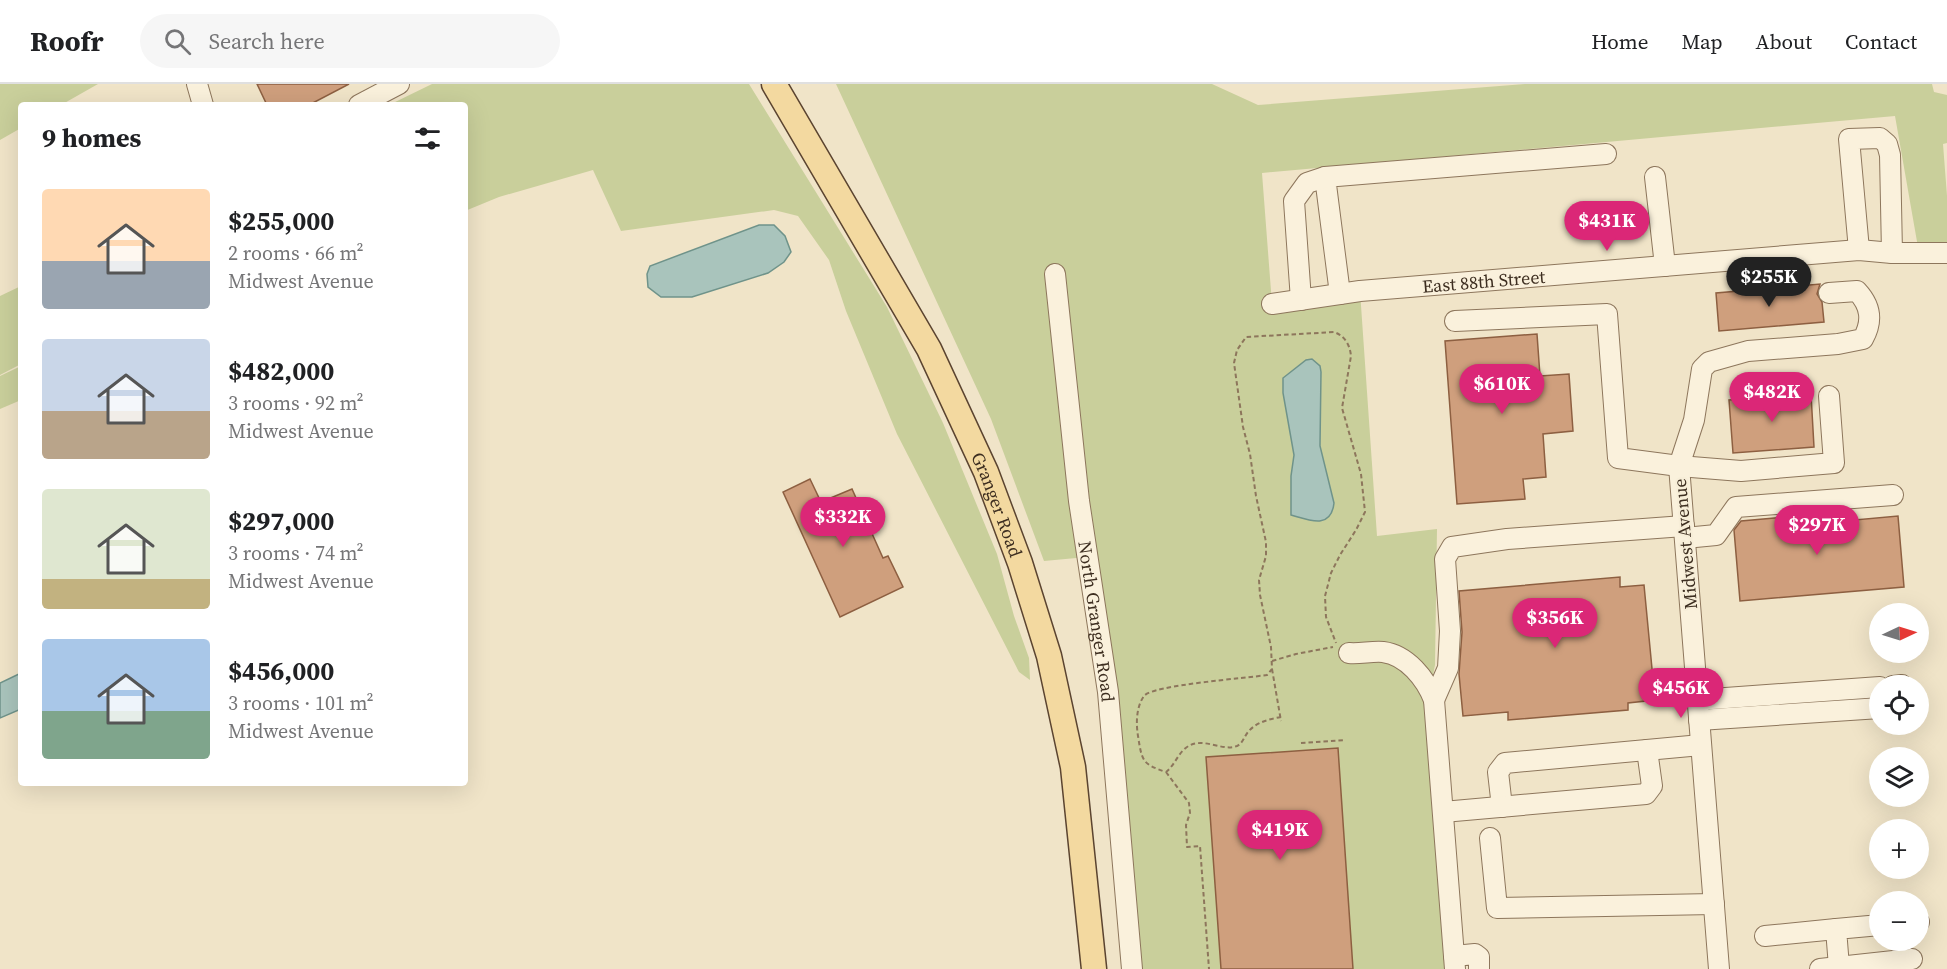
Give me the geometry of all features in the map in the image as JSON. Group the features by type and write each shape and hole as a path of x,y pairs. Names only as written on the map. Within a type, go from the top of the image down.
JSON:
{"main road":[{"name":"Granger Road","path":"774,84 929,349 986,472 1020,563 1049,656 1073,767 1094,969"}],"street":[{"path":"197,84 202,102"},
{"path":"365,102 399,84"},
{"path":"1859,250 1849,139 1880,138 1887,144 1890,155 1892,253"},
{"path":"1301,300 1294,201 1307,183 1325,177 1606,154"},
{"path":"1325,177 1340,294"},
{"path":"1655,177 1665,267"},
{"name":"East 88th Street","path":"1272,304 1360,291 1859,250 1892,253 1947,252"},
{"name":"North Granger Road","path":"1055,274 1079,501 1108,692 1132,969"},
{"name":"Midwest Avenue","path":"1719,969 1679,466 1694,420 1702,369 1709,362 1748,351 1838,344 1863,339 1870,327 1867,302 1857,291 1829,293"},
{"path":"1455,321 1607,314 1617,458 1741,471 1834,463 1829,396"},
{"path":"1434,700 1448,668 1450,631 1445,559 1452,547 1507,539 1684,532 1716,535 1736,507 1893,495"},
{"path":"1349,653 1383,652 1396,655 1412,667 1430,690 1434,700 1455,962 1475,954 1479,957 1479,969"},
{"path":"1699,710 1869,688"},
{"path":"1699,710 1869,708"},
{"path":"1502,807 1498,772 1505,763 1701,745"},
{"path":"1443,812 1646,794 1652,786 1647,750"},
{"path":"1490,838 1497,908 1714,904"},
{"path":"1765,936 1869,926"},
{"path":"1836,929 1829,968 1912,959"}],"path":[{"path":"1166,772 1193,744 1212,743 1234,747 1240,744 1249,730 1264,720 1281,719 1272,669 1271,647 1260,595 1259,580 1266,556 1266,542 1243,427 1234,363 1236,350 1246,337 1334,332 1340,334 1350,348 1351,356 1342,408 1365,492 1365,512 1331,573 1325,596 1326,617 1337,646 1272,661"},
{"path":"1209,969 1200,846 1187,847 1186,825 1190,813 1189,803 1166,772 1152,768 1142,759 1135,722 1144,696 1149,692 1175,686 1267,675 1272,669"},
{"path":"1301,742 1345,740"}],"green space":[{"path":"0,84 98,84 66,102 18,102 18,130 0,140"},
{"path":"432,84 749,84 887,307 943,423 997,554 1014,616 1029,658 1030,680 1019,672 897,434 846,311 829,260 798,216 774,210 621,231 593,170 499,197 468,210 468,102 395,102"},
{"path":"836,84 1212,84 1258,105 1525,84 1932,84 1934,92 1947,95 1947,143 1943,144 1947,196 1947,253 1919,253 1895,116 1262,173 1272,304 1360,291 1377,536 1437,529 1435,665 1430,690 1456,969 1132,969 1087,557 1044,561 991,419"},
{"path":"18,287 18,366 0,375 0,296"},
{"path":"18,367 18,401 0,409 0,376"}],"water":[{"path":"759,225 774,225 785,236 791,252 784,262 768,273 692,297 661,297 648,287 647,274 650,266"},
{"path":"1312,359 1320,366 1321,372 1320,446 1334,503 1329,517 1318,521 1291,515 1291,476 1294,455 1283,393 1283,378 1306,360"},
{"path":"18,674 18,710 0,718 0,683"}],"building":[{"path":"257,84 349,84 315,102 266,102"},
{"path":"1820,284 1817,294 1822,302 1824,322 1719,331 1716,293"},
{"path":"1537,334 1540,376 1569,374 1573,431 1543,434 1546,477 1523,479 1525,499 1457,504 1445,341"},
{"path":"1811,394 1814,447 1733,453 1729,400"},
{"path":"810,479 821,502 852,489 883,558 888,556 903,587 840,617 783,492"},
{"path":"1843,512 1844,521 1898,516 1904,587 1740,601 1734,530 1741,521"},
{"path":"1620,577 1620,587 1644,585 1655,700 1628,703 1628,710 1508,720 1508,712 1463,716 1459,674 1462,632 1459,591"},
{"path":"1338,748 1353,969 1221,969 1206,757"}]}
